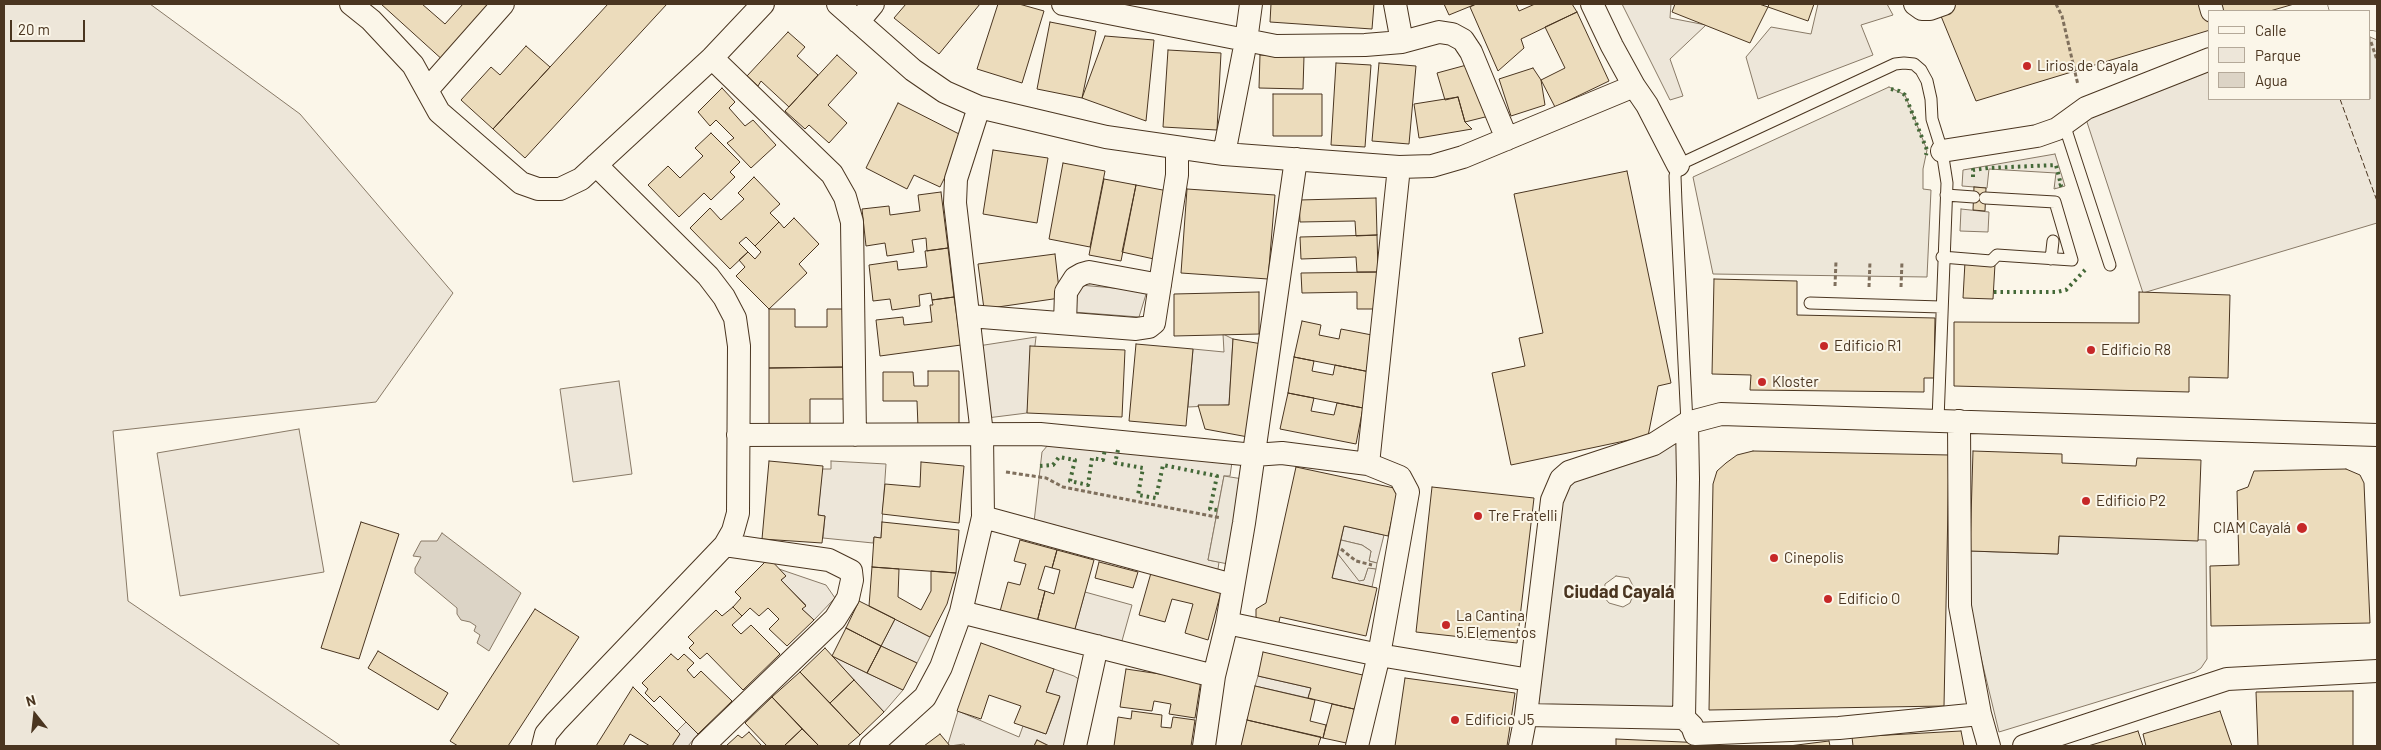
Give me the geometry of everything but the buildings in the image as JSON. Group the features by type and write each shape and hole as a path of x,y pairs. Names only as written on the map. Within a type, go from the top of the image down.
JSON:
{"street":[{"path":"350,4 371,20 413,65 439,112 521,183 538,189 560,189 581,179 712,58 763,4"},
{"path":"427,90 503,4"},
{"path":"838,4 913,70 945,92 979,107 1106,137 1177,149 1224,154 1399,167 1432,166 1463,157 1634,86"},
{"path":"858,22 873,4"},
{"path":"1066,4 1111,9 1246,41 1276,46 1365,45 1402,42 1438,32 1452,34 1463,40 1471,52 1507,139"},
{"path":"1224,154 1246,41 1251,4"},
{"path":"1395,4 1402,42"},
{"path":"1592,4 1634,86 1647,105 1678,165"},
{"path":"1915,4 1922,9 1930,9 1944,4"},
{"path":"712,58 832,174 845,197 852,222 856,435"},
{"path":"1942,151 2015,141 2037,136 2064,124 2072,116 2086,108 2208,60"},
{"path":"872,746 925,697 941,667 962,612 983,517 982,434 955,195 956,178 979,107"},
{"path":"969,316 1136,329 1149,328 1156,318 1177,174 1177,149"},
{"path":"1204,746 1214,676 1227,623 1244,523 1296,159"},
{"path":"543,746 546,734 556,722 725,544 733,531 738,513 739,346 735,318 724,297 708,276 596,165"},
{"path":"1368,464 1399,167"},
{"path":"1065,323 1066,292 1075,278 1082,274 1090,272 1160,285"},
{"path":"1980,714 1840,737 1716,739 1695,734 1684,718 1688,479 1687,423 1720,414 2377,435"},
{"path":"1949,420 1960,606 1980,714 1989,746"},
{"path":"738,435 1040,434 1254,455 1282,453 1368,464 1400,477 1408,492 1379,656 1357,746"},
{"path":"983,517 1233,585"},
{"path":"702,746 835,619 848,598 852,580 851,571 829,560 725,544"},
{"path":"962,612 1214,676"},
{"path":"1227,623 1379,656 1530,680"},
{"path":"1075,746 1098,646"},
{"path":"2024,746 2227,679 2377,670"},
{"path":"1520,746 1526,715 1684,718"}],"lane":[{"path":"1526,715 1552,500 1561,479 1569,472 1654,444 1687,423 1675,176 1678,165 1895,64 1914,64 1921,70 1927,81 1931,99 1932,119 1942,151 1947,182 1941,307 1949,420"},
{"path":"2064,124 2110,265"},
{"path":"1942,257 1991,261 1997,255 2072,260 2055,202 1946,195"},
{"path":"2051,259 2052,241"},
{"path":"1810,303 1941,307"}],"path":[{"path":"2056,4 2062,16 2086,108"},
{"path":"2371,42 2377,60"},
{"path":"1835,304 1836,261"},
{"path":"1869,305 1870,261"},
{"path":"1900,306 1902,262"},
{"path":"983,468 1046,478 1063,487 1244,523"},
{"path":"1341,549 1356,561 1394,570"}],"green space":[{"path":"4,4 150,4 300,114 453,293 376,402 113,431 128,601 341,746 4,746"},
{"path":"1622,4 1671,4 1670,18 1706,25 1670,59 1683,96 1670,100"},
{"path":"1818,4 1887,4 1893,15 1861,25 1873,55 1758,99 1746,57 1771,27 1811,34"},
{"path":"2371,37 2377,40 2377,223 2143,293 2085,116 2208,72 2208,100 2371,100"},
{"path":"2055,154 2065,186 2054,189 2056,173 1989,169 1987,188 1962,186 1963,170"},
{"path":"1961,209 1989,212 1988,232 1960,231"},
{"path":"1080,285 1147,291 1139,317 1073,312"},
{"path":"1223,334 1233,339 1229,405 1188,407 1193,349 1224,352"},
{"path":"1036,337 1027,413 987,418 978,346"},
{"path":"619,381 632,474 573,482 560,389"},
{"path":"299,429 324,572 180,596 157,453"},
{"path":"1048,445 1232,462 1230,476 1224,476 1208,560 1219,562 1218,569 1215,570 1034,522 1042,452"},
{"path":"831,461 886,464 881,538 874,537 873,543 823,538 825,516 818,515 822,469 831,469"},
{"path":"1344,526 1384,535 1377,563 1369,561 1371,551 1362,545 1341,540"},
{"path":"1338,554 1359,580 1364,580 1368,567 1376,569 1372,587 1332,578"},
{"path":"779,569 826,585 835,598 814,620 802,609 806,605 781,580 786,576"},
{"path":"1085,592 1132,605 1120,648 1073,636"},
{"path":"895,619 930,637 917,663 881,646"},
{"path":"832,656 867,673 903,690 884,712"},
{"path":"1054,669 1074,676 1085,683 1069,746 1049,746 1037,740 1034,746 966,746 964,744 950,746 948,744 958,711 1019,737 1023,726 1046,734 1060,697 1046,692"},
{"path":"1258,676 1311,688 1308,698 1255,686"},
{"path":"686,722 698,734 688,746 672,746 679,734 677,731"}],"shaded area":[{"path":"1889,87 1905,95 1927,150 1923,169 1923,189 1931,190 1927,277 1713,274 1693,177"},
{"path":"1687,423 1684,718 1526,715 1561,479","holes":["1616,576 1629,578 1635,590 1630,603 1623,607 1609,603 1604,597 1605,584"]},
{"path":"1224,476 1243,479 1228,564 1208,560"},
{"path":"2059,536 2206,540 2207,659 2201,668 2195,672 1999,732 1968,604 1970,551 2058,554"},
{"path":"1341,540 1362,545 1371,551 1369,561 1377,563 1376,569 1368,568 1364,580 1359,581 1338,554"}],"water":[{"path":"442,533 521,593 489,651 477,643 480,635 474,631 476,626 461,620 457,614 457,608 415,573 415,568 421,557 413,556 421,541 437,541"}],"hedge":[{"path":"1891,89 1905,95 1927,150 1926,155"},
{"path":"1973,177 1973,170 2056,165 2061,185 2055,187"},
{"path":"1994,292 2057,292 2066,290 2085,270"},
{"path":"1040,466 1053,465 1059,457 1075,460 1070,481 1088,485 1092,458 1103,460 1105,449"},
{"path":"1118,450 1115,463 1143,468 1138,495 1156,498 1163,465 1217,476 1210,509 1217,510"}],"fence":[{"path":"2340,100 2377,201"}],"place":[{"name":"Lirios de Cayala","path":"2027,66"},
{"name":"Edificio R1","path":"1824,346"},
{"name":"Edificio R8","path":"2091,350"},
{"name":"Kloster","path":"1762,382"},
{"name":"Edificio P2","path":"2086,501"},
{"name":"Tre Fratelli","path":"1478,516"},
{"name":"CIAM Cayalá","path":"2302,528"},
{"name":"Cinepolis","path":"1774,558"},
{"name":"Edificio O","path":"1828,599"},
{"name":"La Cantina 5 Elementos","path":"1446,625"},
{"name":"Edificio J5","path":"1455,720"}],"district":[{"name":"Ciudad Cayalá","path":"1619,592"}]}
